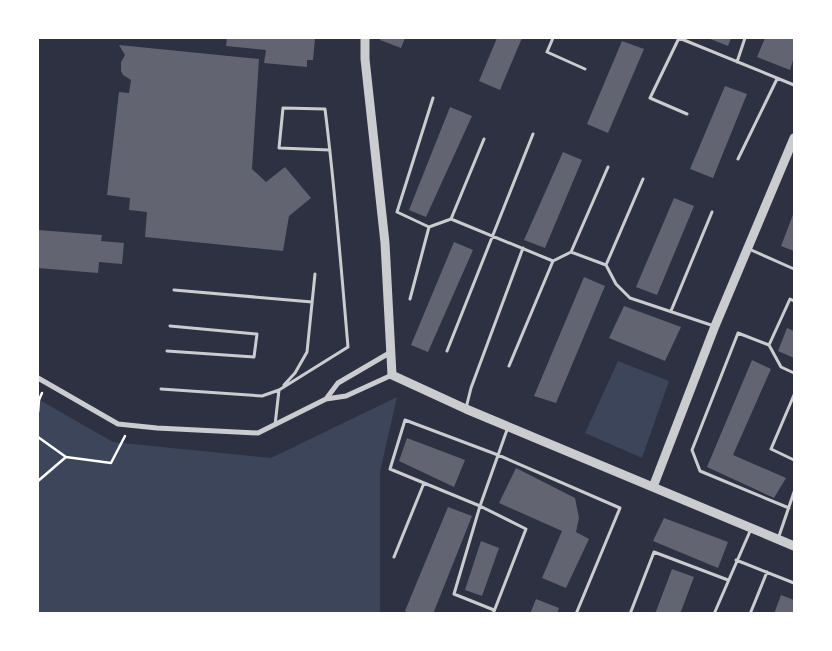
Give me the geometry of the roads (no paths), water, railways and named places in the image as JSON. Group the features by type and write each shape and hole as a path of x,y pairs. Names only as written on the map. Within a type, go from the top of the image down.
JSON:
{"street":[{"path":"365,38 365,59 385,243 392,375"},
{"path":"653,487 715,326 794,138"},
{"path":"326,399 338,383 391,352"},
{"path":"38,378 118,424 156,428 258,433 326,399 346,396 392,375 466,409 794,546"}],"lane":[{"path":"553,38 547,52 585,69"},
{"path":"687,114 650,98 679,38 794,85"},
{"path":"737,62 745,38"},
{"path":"738,159 778,79"},
{"path":"433,98 397,212 429,227 451,219 553,261"},
{"path":"161,389 262,396 279,390 348,346 330,150 325,109 283,108 279,148 330,150"},
{"path":"447,351 533,134"},
{"path":"451,219 484,139"},
{"path":"509,366 553,261 571,252 608,166"},
{"path":"606,265 643,179"},
{"path":"671,311 712,212"},
{"path":"410,300 429,227"},
{"path":"466,409 471,388 523,248"},
{"path":"747,248 794,269"},
{"path":"571,252 606,265 616,284 630,298 715,326"},
{"path":"275,425 279,390 296,373 307,352 315,274"},
{"path":"174,290 312,302"},
{"path":"769,345 790,299 794,301"},
{"path":"167,351 254,357 257,334 170,326"},
{"path":"789,508 700,471 692,450 738,333 769,345 781,367 794,373"},
{"path":"794,395 771,449 794,460"},
{"path":"508,426 498,455 480,506 454,594 493,612 526,529 480,506 390,469 405,420 498,455 620,508 576,614"},
{"path":"394,556 424,483"},
{"path":"778,540 794,492"},
{"path":"714,614 751,528"},
{"path":"630,614 654,552 728,580"},
{"path":"736,560 794,583"},
{"path":"750,614 768,572"}]}
